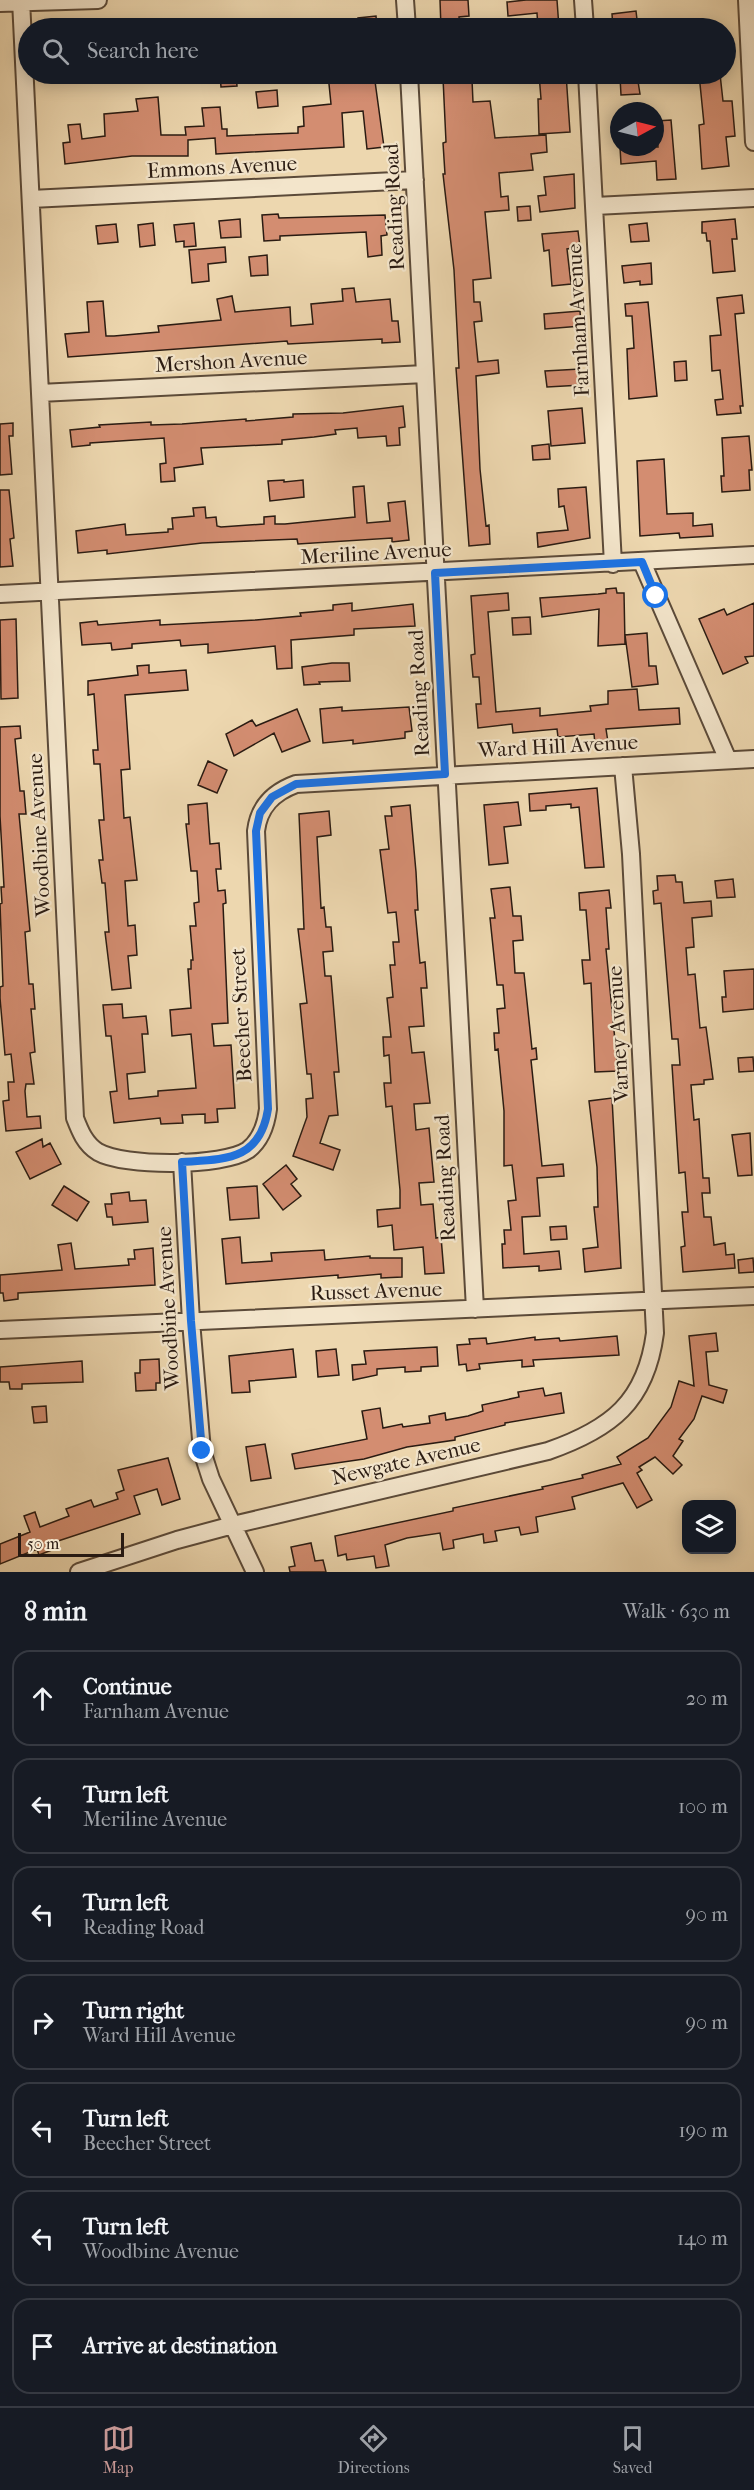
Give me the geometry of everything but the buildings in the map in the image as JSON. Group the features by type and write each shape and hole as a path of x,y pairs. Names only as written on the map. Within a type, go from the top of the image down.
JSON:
{"street":[{"path":"0,3 98,0"},
{"path":"405,0 406,18"},
{"path":"583,0 584,18"},
{"path":"747,0 754,142"},
{"name":"Woodbine Avenue","path":"21,1 22,18"},
{"name":"Woodbine Avenue","path":"25,84 75,1118 86,1142 111,1158 182,1162 191,1321 202,1451 211,1479 255,1572"},
{"name":"Reading Road","path":"410,84 475,1309"},
{"name":"Farnham Avenue","path":"588,84 613,564"},
{"name":"Emmons Avenue","path":"31,199 415,180"},
{"path":"595,207 754,198"},
{"name":"Mershon Avenue","path":"40,393 425,374"},
{"name":"Meriline Avenue","path":"0,594 754,555"},
{"path":"642,562 728,760"},
{"name":"Ward Hill Avenue","path":"264,806 283,789 296,784 445,774 754,759"},
{"name":"Varney Avenue","path":"623,766 632,866 654,1300"},
{"name":"Beecher Street","path":"182,1162 238,1156 259,1138 266,1123 268,1109 256,831 264,806"},
{"name":"Russet Avenue","path":"0,1330 754,1296"},
{"name":"Newgate Avenue","path":"79,1572 177,1539 548,1451 597,1431 628,1404 647,1372 655,1333 654,1300"}],"route":[{"path":"202,1451 198,1426 182,1162 238,1156 249,1149 259,1138 266,1123 268,1109 256,831 260,813 272,797 296,784 445,774 435,573 642,562 656,596"}]}
